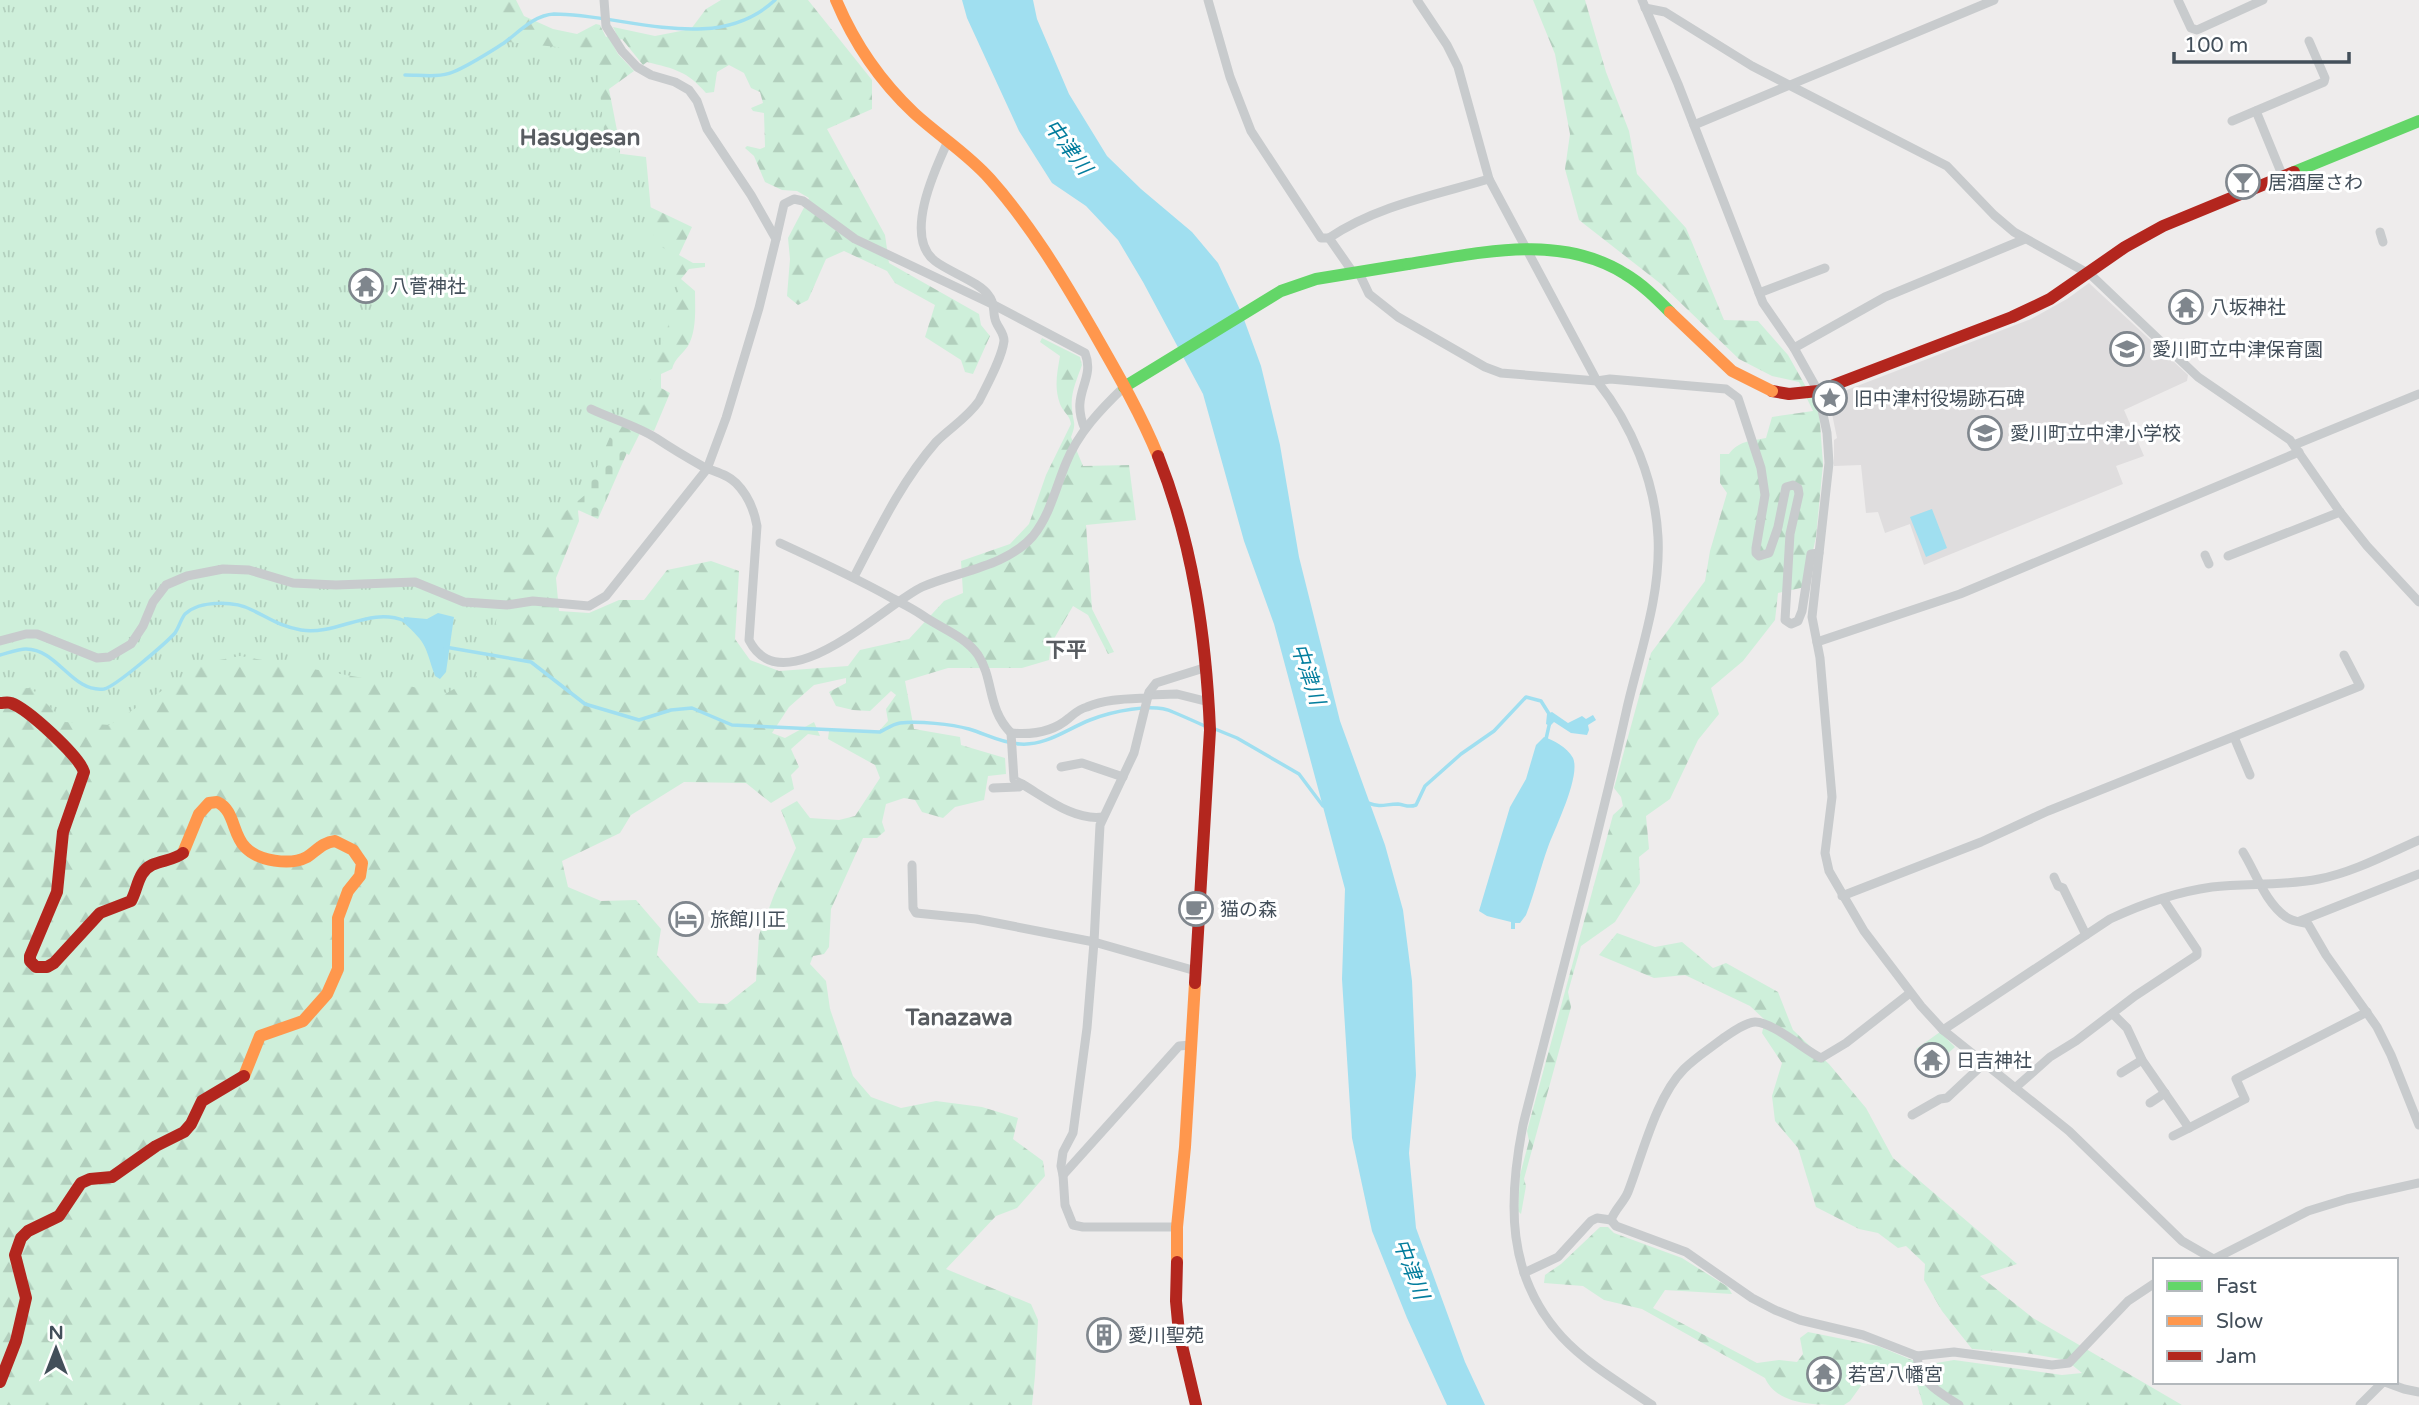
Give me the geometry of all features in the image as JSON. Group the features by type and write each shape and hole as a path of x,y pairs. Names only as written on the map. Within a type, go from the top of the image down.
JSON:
{"street":[{"path":"604,0 606,26 622,51 637,67 651,75 676,82 689,90 697,101 707,129 751,195 776,239"},
{"path":"836,0 842,17 862,52 885,81 915,114 987,176 1031,230 1077,305 1149,434 1178,510 1191,560 1207,667 1210,730 1177,1227 1176,1301 1179,1333 1195,1405"},
{"path":"1209,0 1230,78 1251,131 1321,239 1329,238 1381,212 1489,179"},
{"path":"1417,0 1447,45 1458,67 1489,179 1597,381 1626,425 1643,463 1654,508 1658,565 1654,600 1518,1152 1515,1178 1515,1237 1524,1273 1541,1308 1562,1337 1579,1353 1652,1405"},
{"path":"1694,125 1994,0"},
{"path":"2178,0 2191,28 2197,30 2263,0"},
{"path":"1643,4 1665,12 1707,40 1790,86 1947,166 1994,215 2025,239 2091,275 2198,377 2296,449 2340,512 2380,562 2419,602"},
{"path":"1643,4 1694,125 1763,303 1794,348 1818,391 1827,433 1829,463 1812,617 1817,642 1832,797 1825,853 1829,871 1864,931 1910,993 1943,1030 2069,1130 2182,1241 2211,1258 2308,1211 2419,1183"},
{"path":"2232,121 2324,82 2325,78 2308,41"},
{"path":"2256,111 2283,177"},
{"path":"592,409 655,438 707,469 722,473 744,492 754,509 757,544 749,640 762,656 777,662 790,662 825,653 897,601 923,587 992,562 1018,549 1033,535 1044,517 1066,463 1085,429 1124,387 1282,291 1316,279 1352,271 1513,250 1542,249 1573,253 1600,261 1623,273 1654,296 1728,368 1751,384 1789,394 1818,391 2012,317 2050,299 2125,247 2163,226 2419,121"},
{"path":"854,577 892,503 937,442 974,409 1004,340 988,294 934,260 923,246 922,223 929,188 948,141"},
{"path":"0,641 37,634 97,658 109,657 131,645 153,602 166,585 187,576 223,569 248,570 293,583 415,582 464,602 507,605 533,601 589,606 606,596 707,469 726,418 759,308 784,204 794,199 803,201 855,239 994,305 1085,353 1090,365 1078,415 1085,429"},
{"path":"1329,238 1352,271 1360,275 1369,294 1398,317 1485,367 1501,373 1726,389 1738,398 1761,468 1765,495 1756,548 1759,556 1769,553 1779,527 1786,487 1793,485 1798,488 1790,534 1785,620 1791,624 1798,621 1802,611 1811,554 1819,552"},
{"path":"1794,348 1885,297 2025,239"},
{"path":"1759,293 1818,268"},
{"path":"1817,642 1960,594 2419,394"},
{"path":"2228,556 2340,512"},
{"path":"779,543 854,577 942,625 977,654 990,694 1003,724 1011,735 1014,780 1071,813 1094,819 1103,817"},
{"path":"1842,896 1982,842 2048,811 2360,686 2344,654"},
{"path":"1177,1227 1073,1225 1065,1205 1061,1166 1063,1152 1073,1133 1087,1028 1100,825 1134,753 1147,698 1156,683 1207,667"},
{"path":"1011,735 1048,730 1074,713 1101,702 1177,694 1209,703"},
{"path":"0,703 9,702 21,709 73,753 84,772 63,832 57,892 30,956 30,961 36,967 47,967 54,963 100,914 131,901 146,868 182,855 196,819 209,803 223,804 243,846 261,856 299,860 334,840 353,850 362,863 360,876 348,891 338,918 336,975 327,994 309,1016 303,1021 260,1036 243,1078 202,1101 194,1119 184,1132 156,1146 112,1177 85,1181 59,1216 28,1231 21,1238 15,1255 26,1298 16,1341 0,1382"},
{"path":"2234,737 2250,775"},
{"path":"1061,767 1082,763 1123,777"},
{"path":"993,788 1019,787 1022,784"},
{"path":"1943,1030 2110,919 2140,905 2212,887 2318,879 2343,873 2419,840"},
{"path":"2243,852 2259,885 2287,918 2308,924 2326,955 2367,1012 2391,1055 2419,1125"},
{"path":"912,865 913,908 916,913 976,919 1094,942 1196,971"},
{"path":"2300,921 2419,874"},
{"path":"2054,877 2058,886 2063,888 2086,935"},
{"path":"2015,1088 2050,1057 2197,955 2197,950 2163,899"},
{"path":"1611,1220 1627,1196 1653,1123 1670,1087 1682,1071 1702,1054 1741,1027 1754,1022 1786,1035 1821,1058 1846,1043 1910,993"},
{"path":"2173,1136 2245,1100 2236,1079 2367,1012"},
{"path":"2113,1014 2127,1028 2142,1060 2189,1128"},
{"path":"1063,1175 1179,1046 1191,1045"},
{"path":"2121,1073 2142,1060"},
{"path":"1912,1115 1940,1099 1947,1098 1982,1062"},
{"path":"2150,1103 2165,1093"},
{"path":"1524,1273 1558,1257 1591,1221 1597,1218 1611,1220 1616,1226 1686,1252 1752,1298 1800,1320 1863,1335 1917,1356 1954,1352 2056,1365 2068,1363 2128,1301 2153,1284"},
{"path":"1917,1356 1918,1367 1926,1383 1959,1405"},
{"path":"2360,1405 2382,1384"},
{"path":"2389,1384 2419,1392"}],"shaded area":[{"name":"愛川町立中津小学校","path":"2089,283 2188,375 2187,381 2124,410 2144,456 2116,466 2123,484 1924,565 1910,524 1885,533 1878,512 1866,513 1861,465 1834,466 1834,440 1837,438 1831,409 1839,393 2031,319"}],"green space":[{"path":"0,0 516,0 524,16 553,29 577,34 596,24 600,25 606,37 616,33 613,27 655,36 691,29 706,9 721,0 808,0 872,80 872,109 827,129 885,235 889,263 979,314 981,325 990,336 973,374 965,372 961,360 925,337 935,305 895,283 887,271 844,251 826,259 808,300 798,305 787,296 790,259 788,238 809,198 797,191 782,190 765,182 754,156 745,148 765,147 764,113 751,108 763,103 760,92 751,88 744,73 729,65 717,72 714,92 706,93 680,72 647,62 643,65 622,39 612,43 634,71 609,89 620,146 620,168 627,196 692,227 679,255 693,263 705,263 705,267 689,269 681,279 695,291 694,326 688,346 672,369 661,374 661,388 670,393 654,431 643,427 629,455 621,450 578,511 579,521 556,578 559,611 589,613 619,600 644,600 667,570 711,561 739,571 735,639 750,660 779,671 848,666 860,650 909,639 944,601 963,593 961,561 1010,544 1029,524 1046,475 1071,424 1057,392 1060,356 1040,342 1042,338 1080,357 1082,365 1072,398 1074,425 1071,437 1083,466 1129,465 1136,520 1086,525 1092,609 1114,652 1108,654 1088,615 1073,606 1051,644 1049,660 1022,668 948,668 905,681 914,729 960,737 961,745 1005,758 1006,774 988,776 984,800 955,807 943,818 922,812 915,800 904,798 886,804 882,822 885,831 877,838 863,838 831,909 829,947 824,954 813,956 810,964 826,981 830,1009 853,1076 871,1097 901,1108 936,1101 982,1107 1018,1118 1013,1139 1043,1161 1045,1176 1017,1208 996,1216 946,1269 1031,1304 1038,1320 1032,1405 0,1405","holes":["846,678 846,683 829,692 836,706 870,711 891,691 896,695 886,709 888,721 877,733 829,731 828,739 875,765 880,778 855,816 839,820 810,818 797,801 781,810 796,848 759,935 756,981 727,1004 699,1003 657,955 661,929 636,900 601,901 568,887 562,861 620,833 631,815 684,782 746,783 771,803 794,789 791,775 799,767 791,749 808,734 820,736 814,722 785,738 772,733 789,707 814,685"]},
{"path":"0,0 488,0 507,42 596,51 606,152 646,157 654,243 669,251 679,293 634,428 615,425 585,495 505,562 489,669 447,693 240,656 204,663 110,725 65,722 31,688 0,689"},
{"path":"1533,0 1585,0 1606,72 1629,131 1637,174 1686,228 1724,320 1758,321 1788,355 1819,410 1823,464 1816,537 1805,587 1778,593 1775,620 1743,661 1711,688 1719,714 1698,740 1670,799 1646,816 1649,849 1639,857 1640,883 1615,922 1581,946 1568,992 1571,1007 1524,1179 1526,1186 1521,1214 1518,1211 1520,1175 1529,1141 1527,1131 1613,815 1623,806 1621,797 1614,788 1651,653 1705,581 1710,551 1727,493 1720,483 1720,454 1729,454 1741,444 1766,438 1772,417 1813,411 1799,382 1772,376 1739,359 1661,284 1579,220 1565,169 1570,134 1555,54"},
{"path":"600,425 633,439 598,519 565,504"},
{"path":"1617,933 1655,947 1682,942 1713,968 1726,963 1778,992 1793,1030 1829,1064 1866,1108 1893,1158 2017,1264 1980,1276 2033,1318 2182,1405 1923,1405 1916,1381 1884,1365 1868,1376 1844,1405 1798,1402 1778,1394 1765,1378 1642,1309 1604,1300 1583,1286 1544,1283 1545,1275 1561,1264 1600,1227 1608,1227 1614,1233 1682,1258 1728,1287 1732,1294 1665,1290 1653,1308 1757,1363 1779,1360 1797,1362 1803,1354 1800,1338 1808,1332 1878,1346 1924,1365 1954,1360 2062,1375 2082,1373 2066,1360 2026,1353 1972,1349 1942,1311 1924,1280 1925,1264 1906,1246 1898,1248 1878,1233 1859,1229 1816,1207 1798,1148 1775,1121 1772,1096 1782,1063 1762,1033 1765,1020 1750,1006 1685,975 1654,978 1599,955"},
{"path":"1940,1032 1955,1047 1945,1056 1948,1060 1935,1071 1916,1049"}],"water":[{"name":"中津川","path":"962,0 1033,0 1037,19 1069,94 1107,156 1192,232 1218,263 1242,314 1261,366 1280,445 1299,557 1340,721 1385,845 1403,910 1412,981 1416,1075 1409,1153 1416,1228 1465,1362 1485,1405 1447,1405 1407,1318 1372,1231 1352,1138 1342,979 1345,889 1274,624 1244,541 1203,394 1118,240 1086,206 1052,183 1019,131 967,18"},
{"path":"1932,509 1947,548 1926,557 1910,517"},
{"path":"438,613 454,617 446,672 440,679 435,676 421,641 403,622 404,617 427,619"},
{"path":"1552,712 1568,723 1582,716 1586,719 1593,715 1596,720 1588,725 1587,735 1571,733 1554,722 1550,726 1546,724 1547,714"},
{"path":"1544,737 1567,750 1575,766 1566,802 1545,855 1526,915 1520,923 1515,923 1515,929 1511,929 1511,922 1487,916 1479,911 1510,807 1526,779 1536,745"}],"waterway":[{"path":"405,75 436,76 453,72 504,43 533,21 547,15 581,16 669,28 698,29 726,26 751,17 775,0"},
{"path":"0,655 23,649 37,651 83,684 104,689 151,655 175,633 185,614 199,606 218,603 236,605 281,624 314,631 379,617 405,621"},
{"path":"445,647 531,662 585,704 639,720 671,710 692,708 732,725 880,732 900,723 944,724 1020,744 1048,740 1090,720 1132,709 1165,709 1207,727"},
{"path":"1368,803 1380,806 1416,805 1425,786 1461,754 1494,731 1526,697 1541,701 1551,717 1546,739"},
{"path":"1215,729 1237,738 1299,774 1323,806"}],"traffic: fast":[{"path":"2294,172 2419,121"},
{"path":"1408,264 1519,250 1574,254 1600,261 1625,274 1670,312"},
{"path":"1124,387 1281,291 1316,279 1408,264"}],"traffic: slow":[{"path":"836,0 851,31 879,75 914,113 981,170 1005,196 1045,251 1110,360 1158,456"},
{"path":"1670,312 1732,371 1772,391"},
{"path":"183,853 199,814 209,803 217,802 227,811 241,842 258,856 274,861 300,860 323,845 335,841 353,850 362,863 360,876 348,891 338,918 338,969 327,994 303,1021 260,1036 244,1076"},
{"path":"1177,1262 1177,1227 1195,983"}],"traffic: jam":[{"path":"1772,391 1789,394 1818,391 2012,317 2050,299 2125,247 2163,226 2294,172"},
{"path":"1158,456 1189,557 1201,626 1208,695 1210,730 1195,983"},
{"path":"0,703 11,703 40,723 73,755 84,772 63,832 57,892 30,956 30,961 36,967 47,967 54,963 100,913 131,901 146,869 183,853"},
{"path":"0,1382 16,1341 26,1298 15,1255 21,1238 28,1231 59,1216 81,1183 90,1179 112,1177 156,1146 184,1132 202,1101 244,1076"},
{"path":"1177,1262 1179,1333 1196,1405"}],"place":[{"name":"居酒屋さわ","path":"2243,182"},
{"name":"八菅神社","path":"366,286"},
{"name":"八坂神社","path":"2186,307"},
{"name":"愛川町立中津保育園","path":"2127,349"},
{"name":"旧中津村役場跡石碑","path":"1830,398"},
{"name":"愛川町立中津小学校","path":"1985,433"},
{"name":"猫の森","path":"1196,909"},
{"name":"旅館川正","path":"686,919"},
{"name":"日吉神社","path":"1932,1060"},
{"name":"愛川聖苑","path":"1104,1335"},
{"name":"若宮八幡宮","path":"1824,1374"}],"district":[{"name":"Hasugesan","path":"580,137"},
{"name":"下平","path":"1066,650"},
{"name":"Tanazawa","path":"959,1017"}]}
